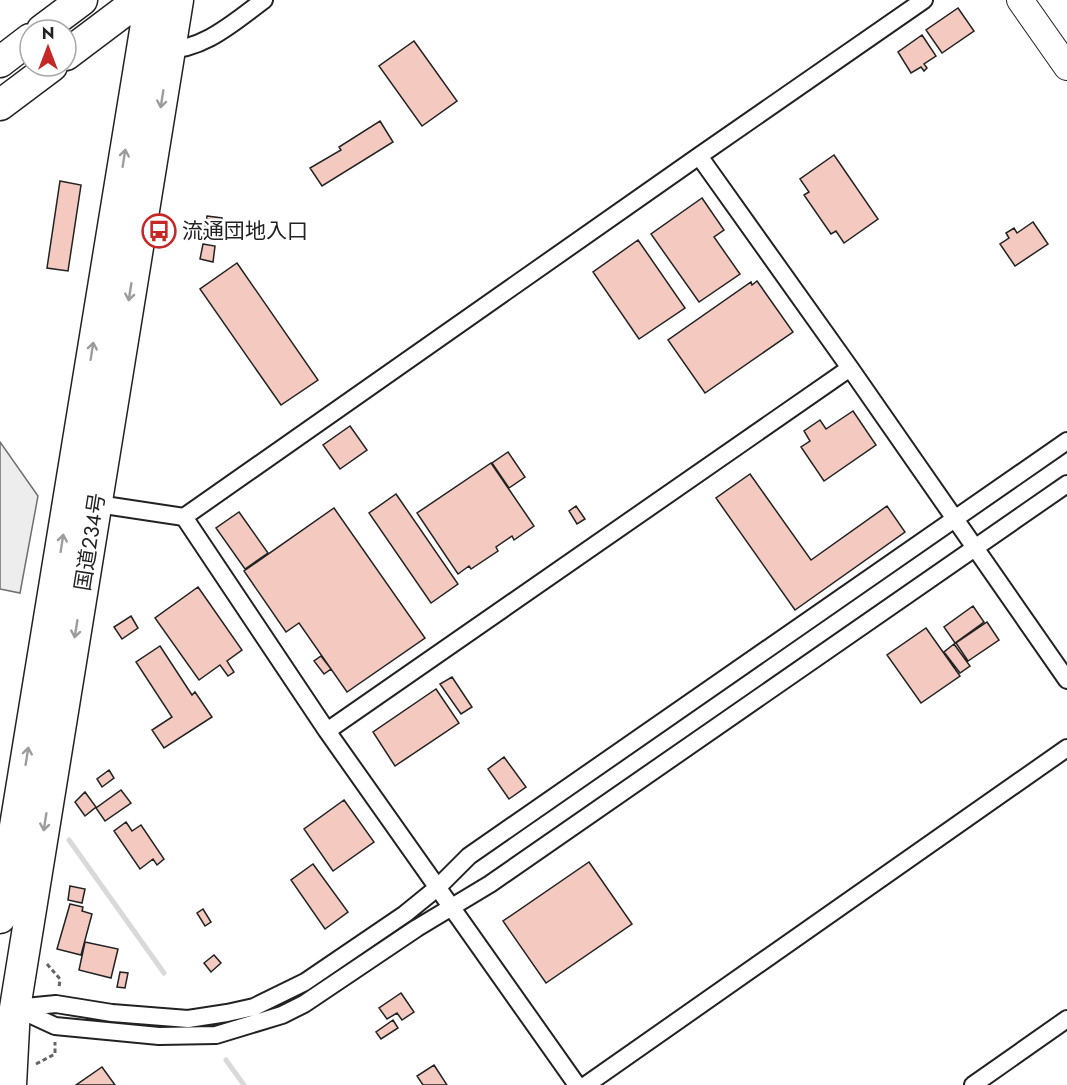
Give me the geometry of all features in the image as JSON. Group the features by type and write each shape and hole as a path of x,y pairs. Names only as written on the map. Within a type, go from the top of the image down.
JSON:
{"highway":[{"path":"58,18 82,0"},
{"path":"78,46 139,0"},
{"name":"国道234号","path":"150,0 156,50"},
{"name":"国道234号","path":"11,1085 15,1008 82,502 156,50 178,0"},
{"path":"0,62 18,48"},
{"path":"0,105 36,78"},
{"name":"国道234号","path":"0,918 82,502"}],"main road":[{"path":"1020,0 1067,67"}],"street":[{"path":"156,50 208,41 264,0"},
{"path":"82,502 184,517 924,0"},
{"path":"699,156 1067,680"},
{"path":"327,731 850,368"},
{"path":"15,1008 56,1004 112,1013 188,1019 227,1014 254,1007 305,982 405,915 437,888 469,855 1067,441"},
{"path":"15,1008 55,1026 159,1036 216,1035 282,1015 304,1004 417,928 490,884 1067,484"},
{"path":"184,517 327,731 577,1085"},
{"path":"585,1085 1067,748"},
{"path":"973,1085 1067,1019"}],"shaded area":[{"path":"0,442 38,496 20,593 0,589"}],"building":[{"path":"958,8 974,31 942,53 926,30"},
{"path":"922,35 936,56 924,64 927,68 924,71 921,67 911,73 898,52"},
{"path":"414,41 457,101 422,126 379,66"},
{"path":"380,121 393,142 322,186 310,168 341,150 339,147"},
{"path":"834,155 878,219 844,243 836,231 831,234 804,195 809,192 800,179"},
{"path":"60,181 81,185 68,271 47,268"},
{"path":"702,198 724,230 714,237 740,274 699,302 651,234"},
{"path":"207,216 222,218 219,237 204,234"},
{"path":"1033,222 1048,244 1015,266 1000,244 1009,238 1006,233 1014,228 1017,233"},
{"path":"638,240 685,308 639,339 593,272"},
{"path":"203,244 215,246 213,262 200,259"},
{"path":"237,263 318,380 281,405 200,289"},
{"path":"757,281 793,332 705,393 668,340 751,282 752,285"},
{"path":"853,411 876,445 824,481 801,447 810,441 804,431 820,420 826,429"},
{"path":"350,426 367,450 340,469 323,445"},
{"path":"508,452 525,477 509,488 492,463"},
{"path":"491,463 534,526 514,540 512,536 496,547 498,551 471,569 469,566 458,574 417,513"},
{"path":"750,474 811,560 887,506 905,532 795,610 716,498"},
{"path":"396,494 458,584 431,603 369,513"},
{"path":"576,506 585,519 577,524 569,511"},
{"path":"334,508 425,638 347,692 299,623 286,632 244,571"},
{"path":"239,512 268,553 245,569 216,528"},
{"path":"198,587 242,650 227,661 234,672 228,676 220,665 199,680 155,618"},
{"path":"973,606 984,622 955,643 944,627"},
{"path":"131,616 138,628 122,639 114,627"},
{"path":"987,622 999,640 968,661 956,643"},
{"path":"926,628 960,676 921,703 887,655"},
{"path":"954,644 970,666 960,673 944,652"},
{"path":"160,646 192,695 195,692 212,717 164,748 152,730 172,717 136,662"},
{"path":"321,656 331,669 324,674 314,661"},
{"path":"452,677 472,707 461,714 440,684"},
{"path":"436,689 459,723 395,766 373,732"},
{"path":"504,757 526,787 509,799 488,769"},
{"path":"109,770 114,778 102,787 97,779"},
{"path":"121,790 131,803 105,821 96,808"},
{"path":"85,792 96,807 85,816 75,802"},
{"path":"344,800 374,842 333,871 304,829"},
{"path":"126,822 132,831 141,825 164,859 157,865 153,859 140,869 114,831"},
{"path":"589,862 632,924 546,983 503,921"},
{"path":"313,864 348,912 325,929 291,880"},
{"path":"70,886 85,889 82,903 68,900"},
{"path":"70,904 83,907 82,911 92,914 81,955 57,949"},
{"path":"203,909 211,922 205,926 197,913"},
{"path":"85,942 118,949 111,978 79,970"},
{"path":"214,955 221,963 211,972 204,963"},
{"path":"120,972 128,973 125,988 117,987"},
{"path":"401,993 414,1012 402,1020 397,1013 387,1019 379,1008"},
{"path":"393,1020 398,1028 381,1039 376,1032"},
{"path":"434,1065 447,1085 423,1085 417,1076"},
{"path":"102,1067 115,1085 76,1085"}],"waterway":[{"path":"69,840 164,973"},
{"path":"226,1060 244,1085"}],"place":[{"name":"流通団地入口","path":"159,231"}]}
